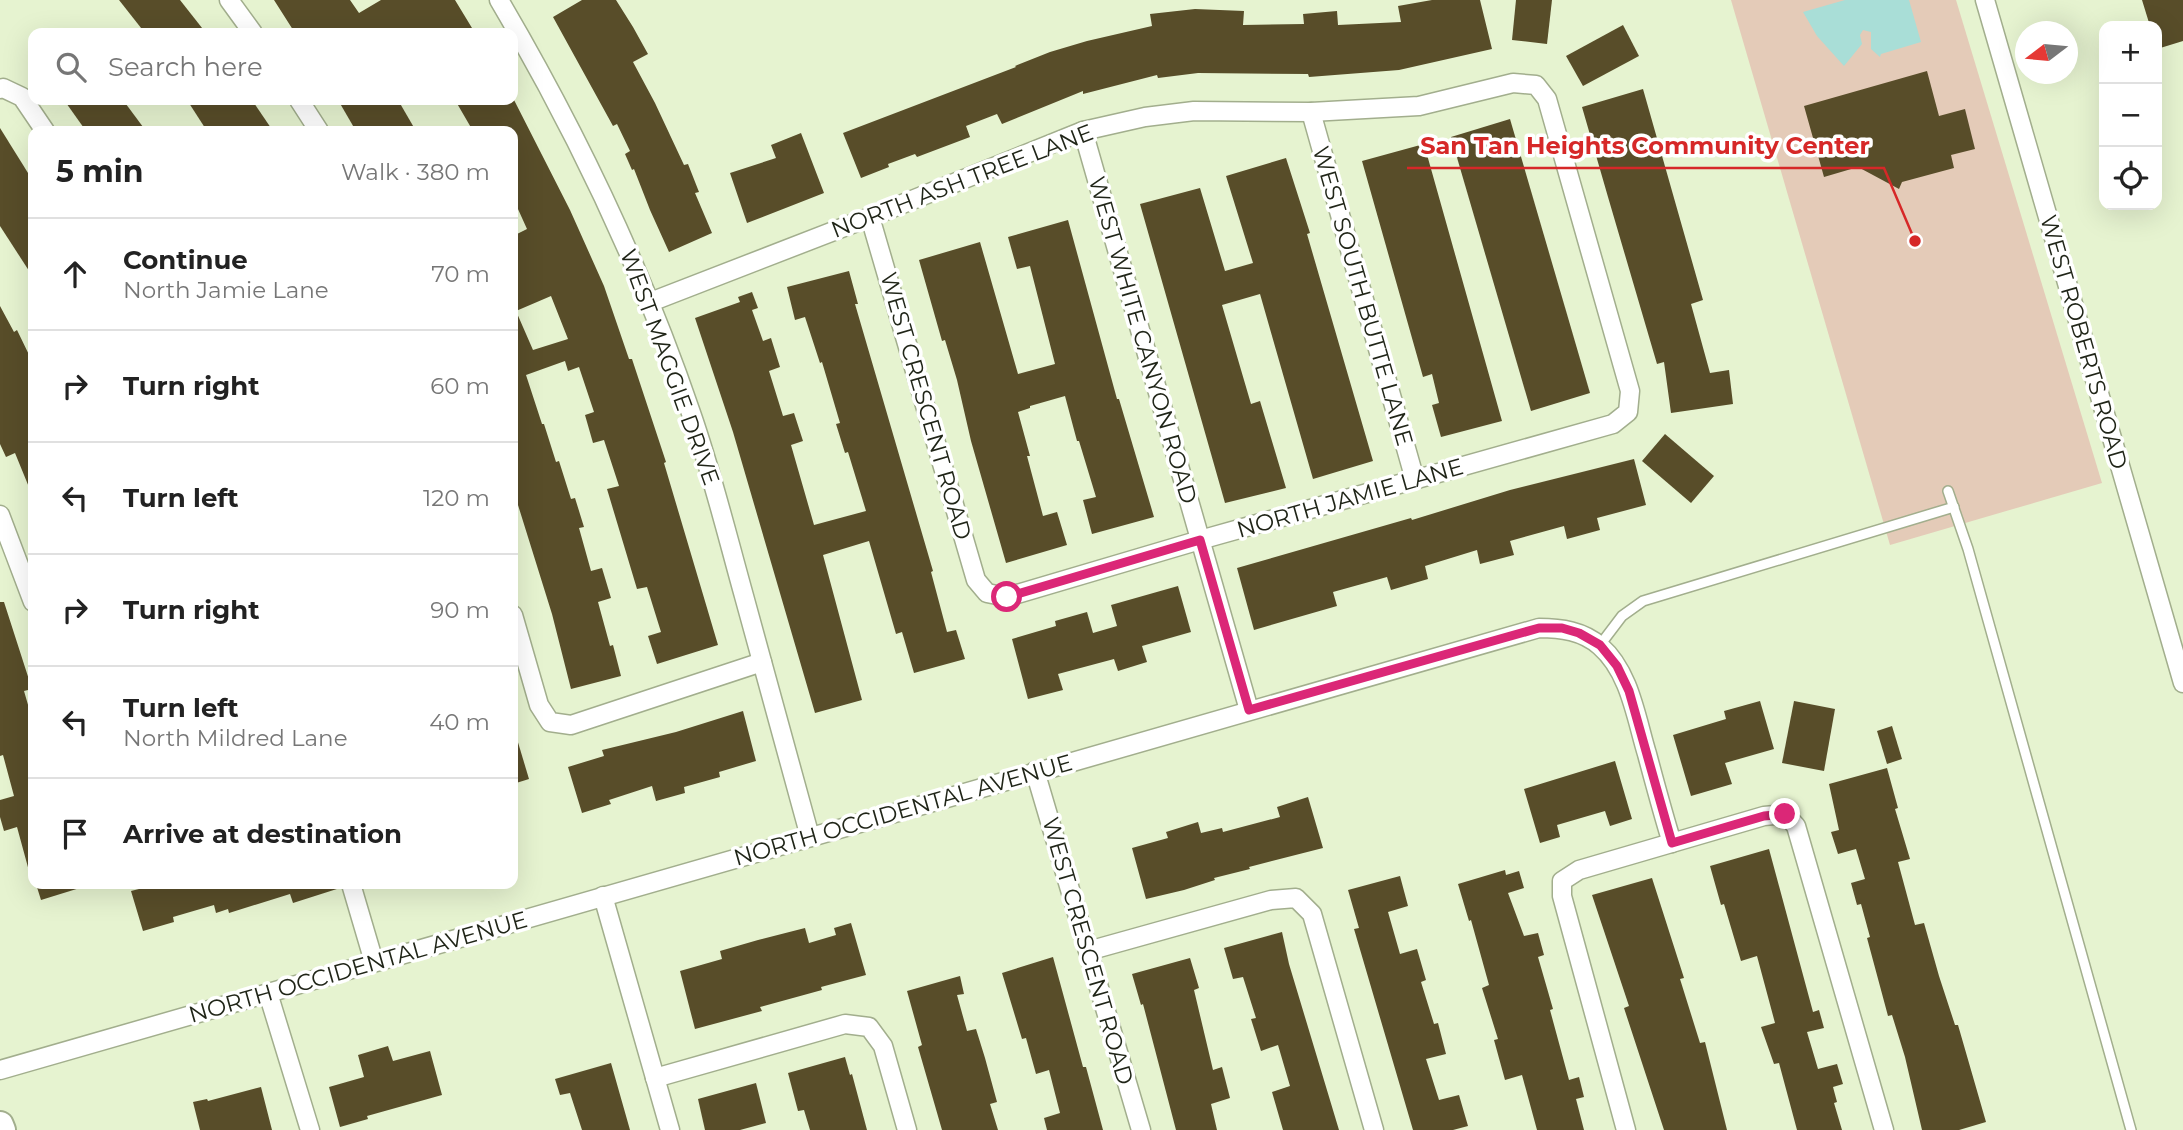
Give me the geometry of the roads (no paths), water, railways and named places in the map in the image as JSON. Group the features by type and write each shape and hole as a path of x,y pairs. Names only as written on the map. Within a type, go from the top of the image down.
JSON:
{"street":[{"path":"229,0 249,28"},
{"name":"WEST MAGGIE DRIVE","path":"499,0 516,28"},
{"name":"WEST ROBERTS ROAD","path":"1985,0 2183,683"},
{"name":"WEST MAGGIE DRIVE","path":"518,32 583,152 627,247 699,438 810,836"},
{"name":"NORTH ASH TREE LANE","path":"649,303 1083,131 1145,117 1194,111 1311,112 1419,106 1513,83 1536,85 1548,99 1630,391 1628,412"},
{"path":"2,88 22,97 42,126"},
{"path":"302,105 316,126"},
{"name":"WEST SOUTH BUTTE LANE","path":"1311,112 1415,480"},
{"name":"WEST WHITE CANYON ROAD","path":"1083,131 1249,710"},
{"name":"WEST CRESCENT ROAD","path":"870,217 976,580 987,593"},
{"name":"NORTH JAMIE LANE","path":"987,593 1007,597 1613,424 1628,412"},
{"path":"0,515 28,589"},
{"name":"NORTH OCCIDENTAL AVENUE","path":"0,1070 1539,628 1562,628 1579,633 1600,645 1617,666 1629,691 1672,843"},
{"path":"518,632 539,705 550,722 571,725 762,662"},
{"name":"WEST CRESCENT ROAD","path":"1035,771 1140,1130"},
{"path":"1626,1130 1562,896 1562,881 1579,870 1764,816 1785,814 1796,826 1884,1130"},
{"path":"352,889 374,962"},
{"path":"603,896 670,1130"},
{"path":"1088,951 1270,900 1296,898 1312,914 1374,1130"},
{"path":"268,993 310,1130"},
{"path":"655,1078 845,1024 869,1027 883,1046 907,1130"},
{"path":"0,1125 2,1130"}],"lane":[{"path":"1948,491 2131,1130"},
{"path":"1600,645 1622,616 1643,601 1954,507"}],"water":[{"path":"1845,0 1909,0 1921,42 1881,54 1880,57 1871,49 1871,32 1863,30 1860,35 1862,44 1844,66 1817,36 1803,12"}],"place":[{"name":"San Tan Heights Community Center","path":"1915,241"}]}
